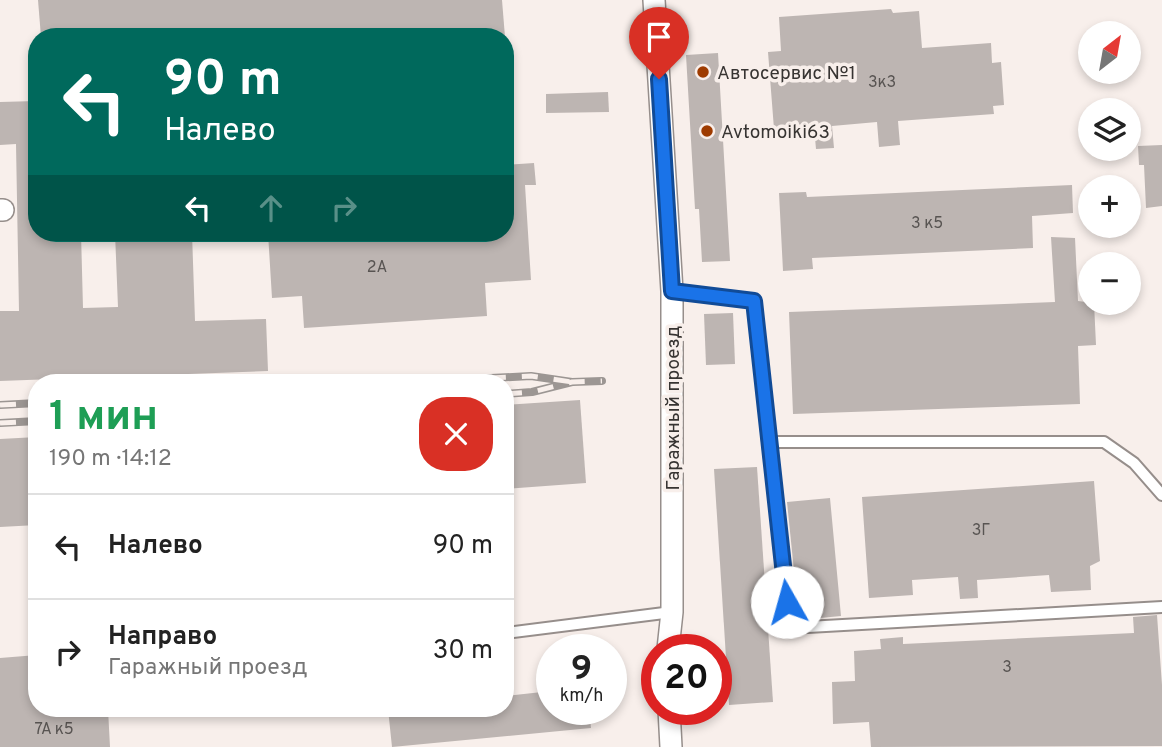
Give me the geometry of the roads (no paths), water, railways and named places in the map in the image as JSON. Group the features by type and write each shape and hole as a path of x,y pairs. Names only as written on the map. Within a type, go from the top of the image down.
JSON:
{"street":[{"name":"Гаражный проезд","path":"653,0 672,291 669,634"},
{"path":"670,725 671,747"}],"lane":[{"path":"672,291 754,301 790,628 1162,607"},
{"path":"768,442 1104,442 1134,463 1162,495"},
{"path":"514,632 671,612"}],"railway":[{"path":"514,377 531,376 572,382"},
{"path":"514,393 532,392 572,382 602,381"},
{"path":"0,405 28,403"},
{"path":"0,423 28,421"}],"place":[{"name":"Автосервис №1","path":"703,72"},
{"name":"Avtomoiki63","path":"707,131"}]}
